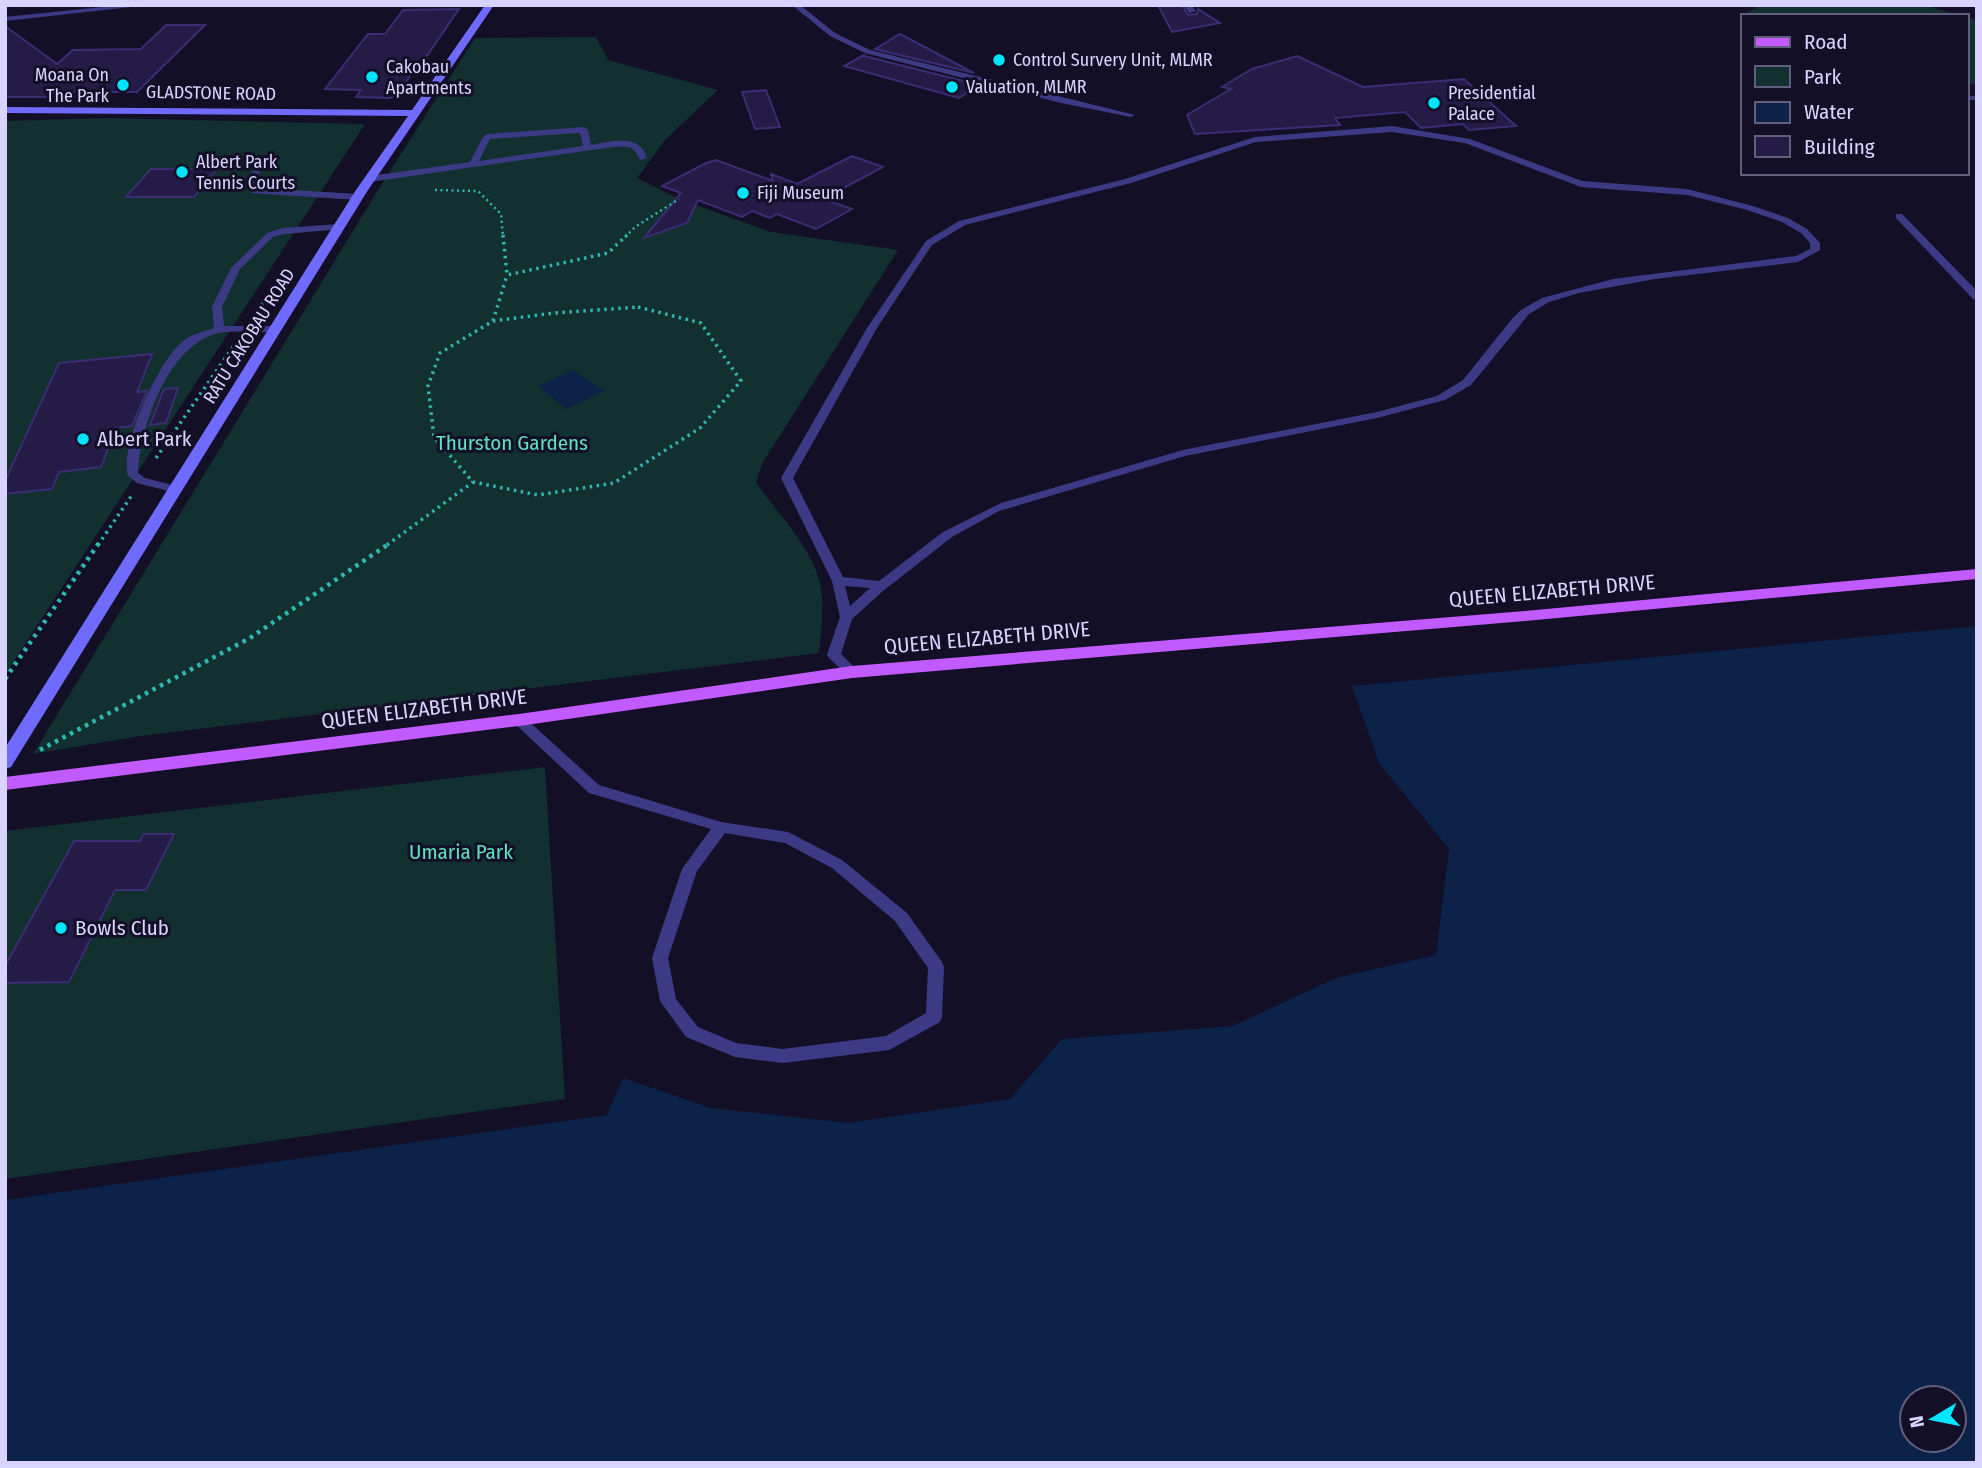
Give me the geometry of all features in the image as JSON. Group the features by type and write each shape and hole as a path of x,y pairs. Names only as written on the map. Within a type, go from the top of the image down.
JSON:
{"main road":[{"name":"RATU CAKOBAU ROAD","path":"5,763 358,197 490,5"},
{"name":"GLADSTONE ROAD","path":"5,110 416,113"},
{"name":"QUEEN ELIZABETH DRIVE","path":"5,784 519,720 852,672 1525,617 1977,573"}],"lane":[{"path":"5,19 146,5"},
{"path":"795,5 827,31 857,48 1066,103 1131,115"},
{"path":"846,617 838,581 787,478 872,328 929,243 962,223 1128,181 1255,139 1392,129 1466,141 1581,184 1686,192 1750,208 1785,220 1804,231 1815,243 1815,250 1798,259 1637,279 1570,291 1525,312 1489,358 1455,392 1370,415 1183,453 986,513 921,553 846,617 834,655 852,672"},
{"path":"473,164 486,137 584,130 588,148"},
{"path":"370,179 634,144 640,149 643,158"},
{"path":"256,172 250,185 255,191 358,197"},
{"path":"1899,216 1974,292"},
{"path":"219,330 217,307 236,268 270,235 284,231 339,227"},
{"path":"176,489 141,481 132,474 137,437 165,372 186,344 219,330 276,329"},
{"path":"838,581 881,585"},
{"path":"519,720 594,789 721,827 788,838 837,864 901,918 936,967 934,1017 889,1043 783,1056 734,1049 692,1032 668,1001 660,958 690,869 721,827"}],"path":[{"path":"426,190 478,191 501,214 507,275 493,321"},
{"path":"507,275 608,253 635,227 679,199"},
{"path":"638,307 701,323 741,381 700,428 614,484 538,495 473,482 434,437 428,386 440,353 493,321 554,313 638,307"},
{"path":"33,754 250,638 394,540 473,482"}],"green space":[{"path":"1762,5 1923,5 1955,14 1744,14"},
{"path":"1968,18 1977,20 1977,85 1968,83"},
{"name":"Thurston Gardens","path":"596,37 608,60 718,90 665,140 637,178 679,199 771,232 898,250 763,462 756,482 801,543 816,569 822,600 819,653 141,736 33,754 378,190 475,38"},
{"name":"Albert Park","path":"106,118 365,124 5,675 5,121"},
{"name":"Umaria Park","path":"545,767 565,1099 5,1179 5,831"}],"water":[{"path":"573,370 604,391 566,409 538,386"},
{"path":"1977,626 1977,1463 5,1463 5,1200 607,1115 623,1078 711,1108 848,1123 1010,1099 1062,1039 1233,1026 1336,978 1436,955 1449,849 1379,763 1352,686"}],"building":[{"path":"1158,5 1182,5 1188,15 1197,14 1198,9 1220,23 1172,32"},
{"path":"459,9 397,95 390,98 356,97 361,90 325,89 368,34 385,34 403,10"},
{"path":"166,25 205,25 137,92 54,92 48,97 5,97 5,26 57,64 73,50 141,49"},
{"path":"900,34 974,73 875,49"},
{"path":"864,55 979,85 959,98 844,66"},
{"path":"1297,56 1363,87 1464,79 1516,126 1469,130 1463,124 1421,128 1405,112 1335,118 1340,125 1195,134 1187,115 1231,89 1222,87 1252,69"},
{"path":"766,90 780,127 755,129 742,92"},
{"name":"Fiji Museum","path":"852,156 883,167 823,199 852,209 816,229 777,214 770,218 752,211 742,217 698,200 687,223 644,238 681,193 662,186 706,163 716,160 773,181 771,174 797,184"},
{"path":"151,169 217,169 194,197 126,197"},
{"path":"152,354 137,392 147,391 132,426 116,428 101,467 59,472 52,489 5,494 5,481 59,363"},
{"path":"178,388 166,423 150,425 164,389"},
{"name":"Bowls Club","path":"143,834 174,834 146,890 115,890 69,982 5,983 5,966 74,841 140,841"}],"place":[{"name":"Control Survery Unit, MLMR","path":"999,60"},
{"name":"Cakobau Apartments","path":"372,77"},
{"name":"Moana On The Park","path":"123,85"},
{"name":"Valuation, MLMR","path":"952,87"},
{"name":"Presidential Palace","path":"1434,103"},
{"name":"Albert Park Tennis Courts","path":"182,172"},
{"name":"Fiji Museum","path":"743,193"},
{"name":"Albert Park","path":"83,439"},
{"name":"Bowls Club","path":"61,928"}]}
